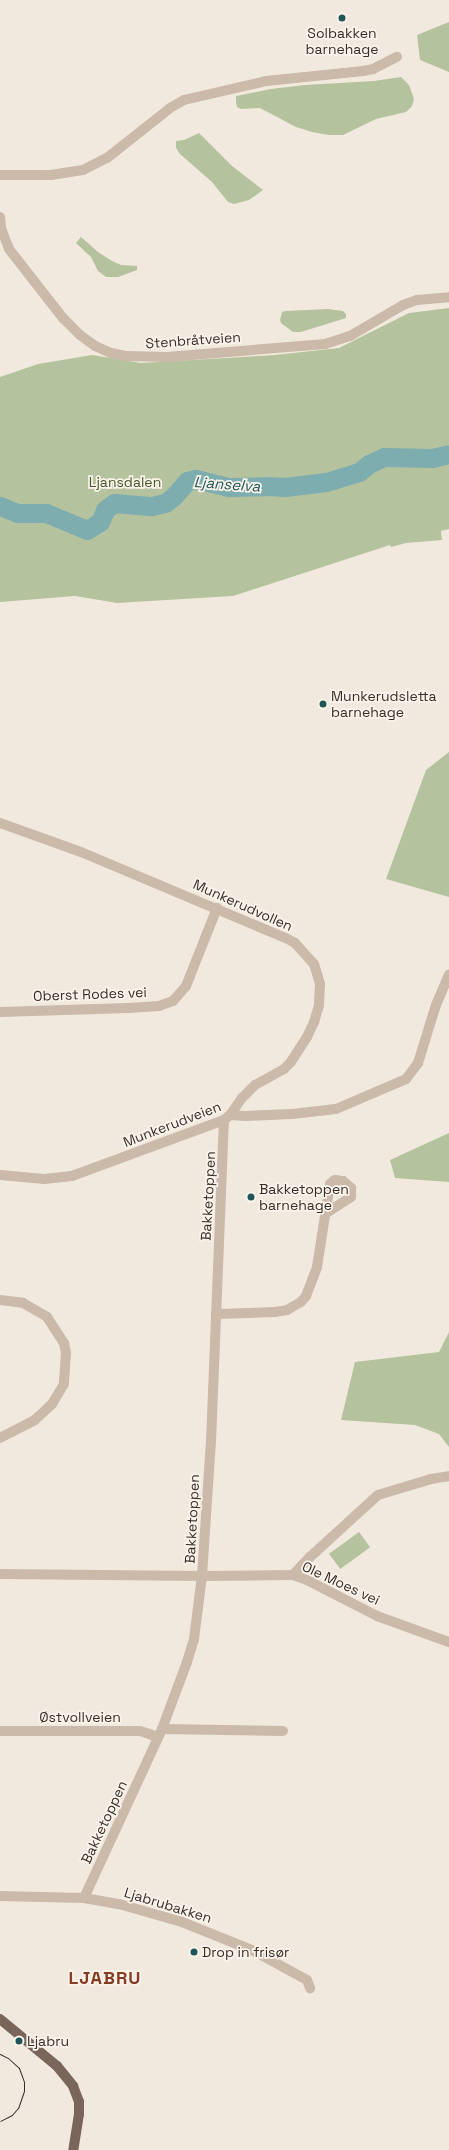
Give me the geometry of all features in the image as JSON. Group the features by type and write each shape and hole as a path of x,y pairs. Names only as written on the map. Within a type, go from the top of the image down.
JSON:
{"main road":[{"path":"0,2019 57,2066 73,2086 78,2102 79,2114 73,2150"}],"street":[{"path":"0,175 57,174 83,170 107,158 170,108 184,100 273,80 373,69 397,57"},
{"name":"Stenbråtveien","path":"0,217 1,228 9,250 63,318 83,338 95,346 111,353 126,356 166,357 325,344 350,336 403,306 417,300 449,297"},
{"name":"Munkerudvollen","path":"0,823 81,852 217,908 295,943 314,964 320,984 319,1005 314,1022 307,1037 291,1062 284,1069 255,1085 242,1098 227,1118"},
{"name":"Oberst Rodes vei","path":"0,1012 129,1008 159,1006 173,1001 186,986 217,908"},
{"name":"Munkerudveien","path":"0,1174 44,1179 72,1176 227,1118 336,1109 406,1079 418,1063 436,1005 449,975"},
{"name":"Bakketoppen","path":"84,1898 160,1733 187,1662 194,1639 202,1576 211,1438 227,1118"},
{"path":"216,1314 275,1312 287,1310 301,1302 306,1296 317,1267 326,1213"},
{"path":"0,1300 23,1303 47,1317 64,1343 66,1353 64,1384 52,1404 35,1420 0,1438"},
{"path":"293,1575 310,1557 378,1495 431,1479 449,1476"},
{"name":"Ole Moes vei","path":"0,1574 202,1576 293,1575 307,1580 377,1616 449,1642"},
{"name":"Østvollveien","path":"0,1731 140,1731 160,1733 283,1730"},
{"name":"Ljabrubakken","path":"0,1896 84,1898 119,1904 182,1922 233,1940 307,1980 310,1988"}],"green space":[{"path":"449,22 449,72 420,60 417,35"},
{"path":"401,77 409,85 414,99 412,106 406,112 376,119 343,135 329,135 312,132 296,127 260,108 241,109 237,107 236,102 236,96 271,89 305,85 374,81"},
{"path":"199,133 232,166 263,190 249,200 234,204 228,202 212,182 180,154 176,148 176,141 184,140"},
{"path":"81,237 98,252 112,261 121,265 137,266 137,270 118,277 106,277 98,271 91,257 76,243"},
{"name":"Ljansdalen","path":"449,308 449,529 441,531 442,540 406,543 391,547 390,545 233,596 117,603 75,596 0,602 0,377 38,364 92,355 141,363 275,355 339,348 409,313"},
{"path":"328,309 343,311 346,314 346,318 301,332 293,332 281,323 280,320 282,312 285,311"},
{"path":"449,752 449,897 386,879 426,770"},
{"path":"449,1133 449,1182 395,1178 390,1160"},
{"path":"449,1332 449,1447 439,1434 415,1425 341,1420 355,1362 439,1352"},
{"path":"359,1532 370,1547 340,1569 329,1554"}],"waterway":[{"name":"Ljanselva","path":"0,506 17,513 46,513 87,530 100,522 105,510 114,503 152,506 165,503 174,496 187,481 196,479 228,487 285,487 326,482 359,472 369,464 384,457 432,458 449,454"}],"tram line":[{"path":"0,2054 8,2058 19,2068 24,2082 24,2091 18,2108 12,2115 0,2121"}],"place":[{"name":"Solbakken barnehage","path":"342,18"},
{"name":"Munkerudsletta barnehage","path":"323,704"},
{"name":"Bakketoppen barnehage","path":"251,1197"},
{"name":"Drop in frisør","path":"194,1952"},
{"name":"Ljabru","path":"19,2041"}],"district":[{"name":"LJABRU","path":"105,1978"}]}
